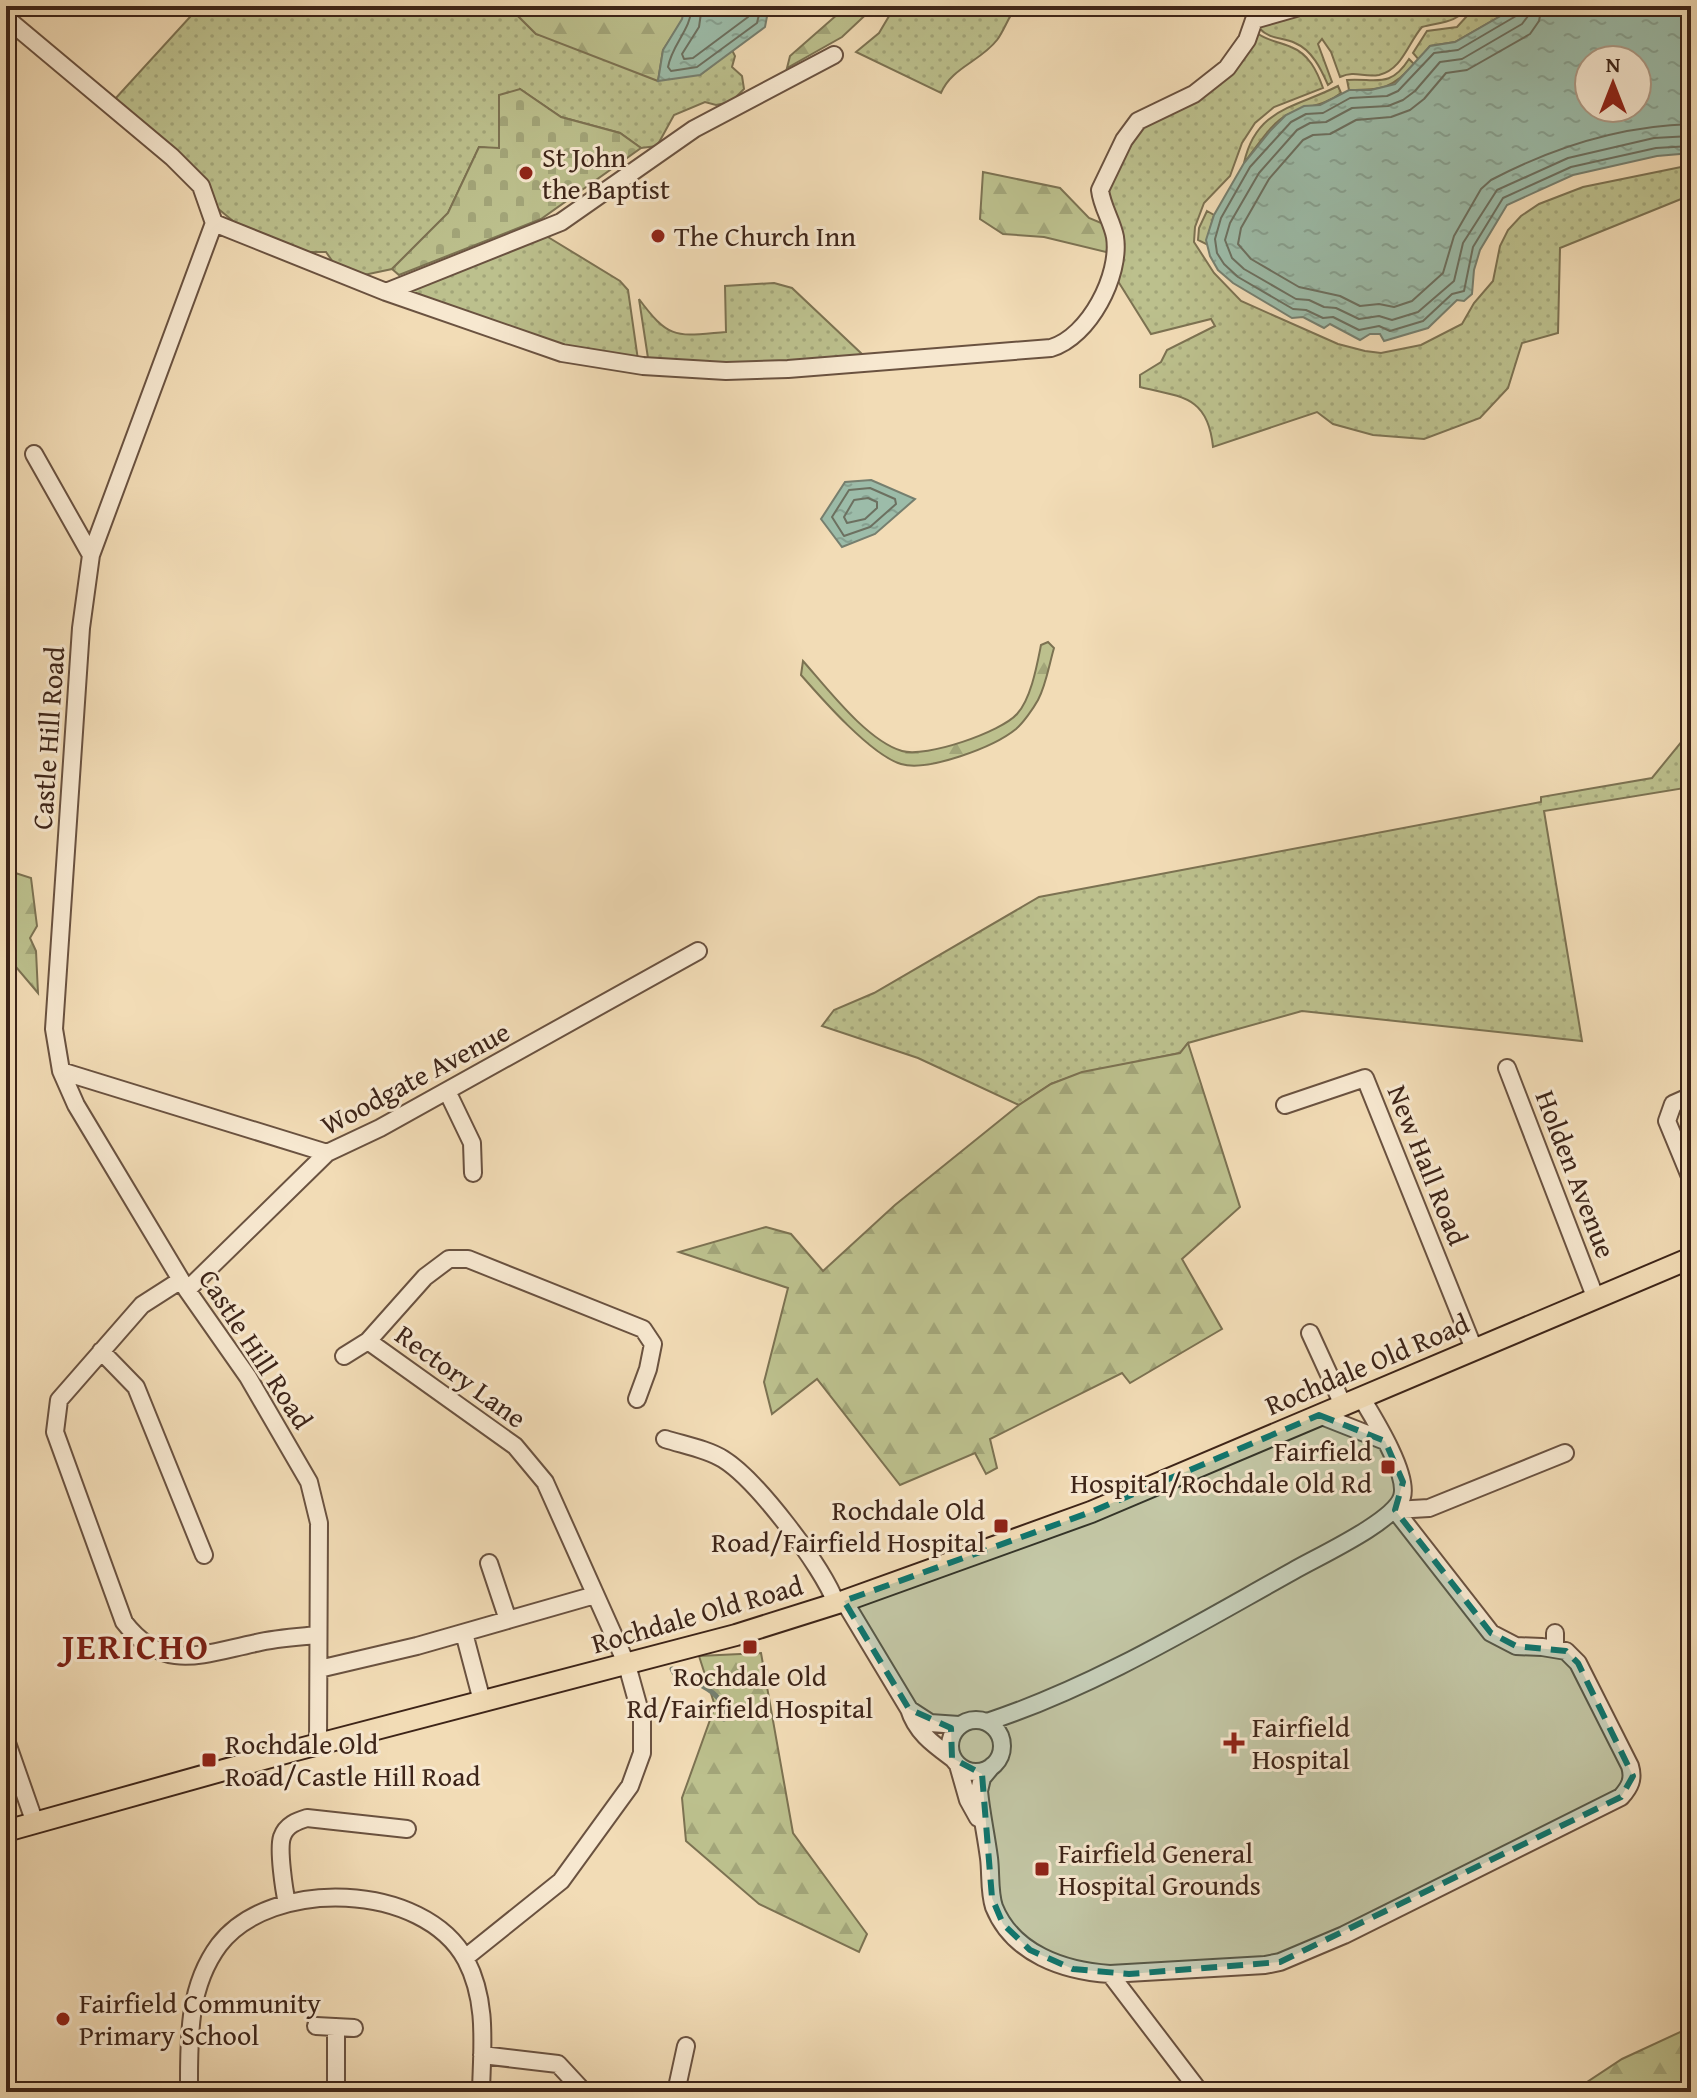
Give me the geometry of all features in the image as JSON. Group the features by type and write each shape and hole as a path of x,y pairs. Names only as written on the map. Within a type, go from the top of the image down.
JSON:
{"main road":[{"name":"Rochdale Old Road","path":"6,1831 482,1701 627,1665 840,1602 1091,1512 1691,1258"}],"street":[{"path":"6,18 172,157 201,186 214,223 386,292 562,353 643,366 726,371 788,369 1060,345 1082,326 1098,306 1113,275 1115,237 1100,190 1124,140 1138,121 1194,94 1227,68 1247,40 1254,20 1303,6"},
{"path":"386,292 561,222 694,129 834,55"},
{"name":"Castle Hill Road","path":"214,223 91,555 81,628 54,1029 61,1071 76,1105 184,1285 248,1377 309,1482 319,1523 318,1745"},
{"path":"34,454 91,555"},
{"name":"Woodgate Avenue","path":"318,1635 272,1639 188,1658 144,1643 124,1622 55,1432 59,1400 142,1305 184,1285 327,1153 380,1128 698,951"},
{"name":"Holden Avenue","path":"1507,1068 1596,1299"},
{"path":"61,1071 327,1153"},
{"name":"New Hall Road","path":"1285,1105 1365,1078 1474,1349"},
{"path":"447,1091 472,1143 473,1173"},
{"path":"1691,1096 1673,1104 1667,1121 1691,1179"},
{"name":"Rectory Lane","path":"465,1958 561,1881 630,1786 642,1753 642,1719 627,1665 545,1482 515,1446 368,1341 425,1277 449,1259 468,1259 643,1329 653,1344 637,1399"},
{"path":"987,1722 1062,1693 1156,1646 1352,1539 1395,1510 1403,1496 1403,1482 1385,1441 1352,1401 1310,1333"},
{"path":"344,1356 368,1341"},
{"path":"101,1351 136,1387 204,1555"},
{"path":"1319,1415 1385,1441"},
{"path":"665,1439 722,1458 756,1486 829,1585 909,1709 920,1732 955,1761 974,1772 992,1766"},
{"path":"1395,1510 1429,1508 1565,1453"},
{"path":"909,1709 930,1723 959,1725 976,1720 994,1727 1001,1741 998,1759 982,1778 979,1791 994,1905 1003,1924 1030,1950 1050,1962 1082,1971 1110,1974 1280,1962 1344,1935 1621,1797 1629,1789 1633,1776 1578,1663 1555,1641 1516,1646 1491,1633 1395,1510"},
{"path":"489,1563 490,1587 508,1620"},
{"path":"319,1669 464,1633 595,1595"},
{"path":"464,1633 482,1701"},
{"path":"959,1725 950,1739 955,1761 984,1834"},
{"path":"6,1740 35,1823"},
{"path":"287,1903 283,1886 282,1837 292,1822 307,1818 407,1829"},
{"path":"189,2092 192,2004 208,1964 232,1932 257,1913 312,1899 376,1901 396,1906 443,1933 465,1958 480,1996 481,2092"},
{"path":"1110,1974 1200,2092"},
{"path":"316,2026 354,2028"},
{"path":"336,2027 336,2092"},
{"path":"676,2092 686,2046"},
{"path":"482,2055 558,2064 584,2092"}],"highlighted area":[{"path":"1319,1415 1385,1441 1403,1482 1395,1510 1491,1633 1516,1646 1566,1651 1578,1663 1633,1776 1621,1797 1280,1962 1129,1974 1073,1969 1030,1950 1003,1924 992,1898 982,1774 952,1758 951,1728 909,1709 844,1601 1091,1512"}],"green space":[{"path":"200,6 508,6 536,34 700,75 732,50 735,56 732,67 742,76 744,89 731,102 716,105 705,102 674,115 657,146 641,148 620,133 561,117 520,89 499,149 479,147 448,213 392,269 364,275 335,265 326,252 306,252 244,230 216,207 207,180 115,99"},
{"path":"508,6 685,6 683,19 663,50 658,81 536,34"},
{"path":"847,6 875,6 842,37 787,68 790,56"},
{"path":"895,6 1017,6 997,40 952,77 941,93 856,52 879,33"},
{"path":"1324,6 1469,6 1454,19 1422,27 1399,62 1379,75 1351,74 1340,77 1331,52 1322,39 1318,44 1332,82 1328,85 1306,50 1295,43 1267,35 1259,28 1280,16"},
{"path":"1476,6 1518,6 1455,42 1430,46 1419,60 1413,53 1427,31 1457,27"},
{"path":"1254,31 1303,54 1315,69 1323,88 1274,107 1255,123 1242,143 1230,176 1204,203 1195,227 1194,242 1214,273 1241,301 1338,344 1381,353 1421,345 1462,324 1474,303 1493,281 1500,246 1508,230 1539,204 1583,187 1691,165 1691,195 1560,248 1558,333 1522,343 1508,388 1480,418 1424,439 1373,435 1333,424 1317,412 1213,447 1210,430 1199,408 1180,397 1140,387 1140,375 1161,362 1167,350 1215,326 1211,319 1151,334 1116,278 1109,184 1126,148 1145,123 1195,98"},
{"path":"1409,59 1414,64 1393,83 1378,88 1349,90 1347,80 1389,78"},
{"path":"1338,86 1341,93 1335,97 1281,119 1244,163 1250,145 1268,120"},
{"path":"520,89 561,117 620,133 641,148 541,219 399,275 392,269 448,213 479,147 499,148 499,95"},
{"path":"983,172 1060,188 1089,218 1106,225 1110,253 1044,237 1003,234 980,219"},
{"path":"1207,211 1214,215 1208,245 1198,240 1199,228"},
{"path":"543,234 620,281 628,290 638,360 575,350 413,296 407,288"},
{"path":"774,283 792,288 863,355 740,366 648,358 639,299 659,322 676,333 726,332 725,286"},
{"path":"1048,642 1054,648 1043,688 1019,726 977,750 943,761 913,766 889,759 876,750 801,675 803,661 848,712 875,737 902,751 928,751 980,735 1017,714 1030,691 1041,645"},
{"path":"1691,730 1691,787 1544,811 1582,1041 1302,1011 1188,1043 1180,1053 1082,1073 1051,1084 1019,1105 918,1058 822,1026 834,1010 874,993 1039,897 1541,802 1541,797 1652,778"},
{"path":"6,870 31,878 37,926 30,938 36,951 38,993 6,959"},
{"path":"1188,1043 1240,1207 1182,1259 1222,1329 1130,1383 1122,1373 990,1439 997,1468 986,1474 975,1453 900,1485 817,1379 772,1414 764,1382 788,1288 679,1252 766,1227 791,1234 823,1271 895,1205 1019,1105 1051,1084 1082,1072 1180,1053"},
{"path":"761,1653 793,1833 867,1934 859,1952 759,1904 686,1841 682,1798 715,1706 699,1656"},
{"path":"1691,2027 1691,2092 1572,2092 1622,2059"}],"water":[{"path":"685,6 769,6 765,27 700,75 658,81 663,50 682,19"},
{"path":"1518,6 1681,6 1691,51 1691,153 1657,156 1573,175 1507,205 1480,250 1472,294 1464,301 1457,300 1428,328 1384,341 1380,334 1370,334 1360,340 1330,324 1324,328 1303,317 1292,318 1233,283 1218,270 1206,240 1214,215 1244,163 1270,131 1286,115 1304,106 1320,105 1349,90 1371,90 1395,84 1430,46 1455,42"},
{"path":"871,480 915,499 875,534 842,547 821,519 845,482"}],"waterway":[{"path":"672,1669 715,1695 724,1709 724,1719"}],"place":[{"name":"St John the Baptist","path":"526,173"},
{"name":"The Church Inn","path":"658,236"},
{"name":"Fairfield Hospital/Rochdale Old Rd","path":"1388,1467"},
{"name":"Rochdale Old Road/Fairfield Hospital","path":"1001,1526"},
{"name":"Rochdale Old Rd/Fairfield Hospital","path":"750,1647"},
{"name":"Fairfield Hospital","path":"1234,1743"},
{"name":"Rochdale Old Road/Castle Hill Road","path":"209,1760"},
{"name":"Fairfield General Hospital Grounds","path":"1042,1869"},
{"name":"Fairfield Community Primary School","path":"63,2019"}],"district":[{"name":"JERICHO","path":"136,1646"}]}
